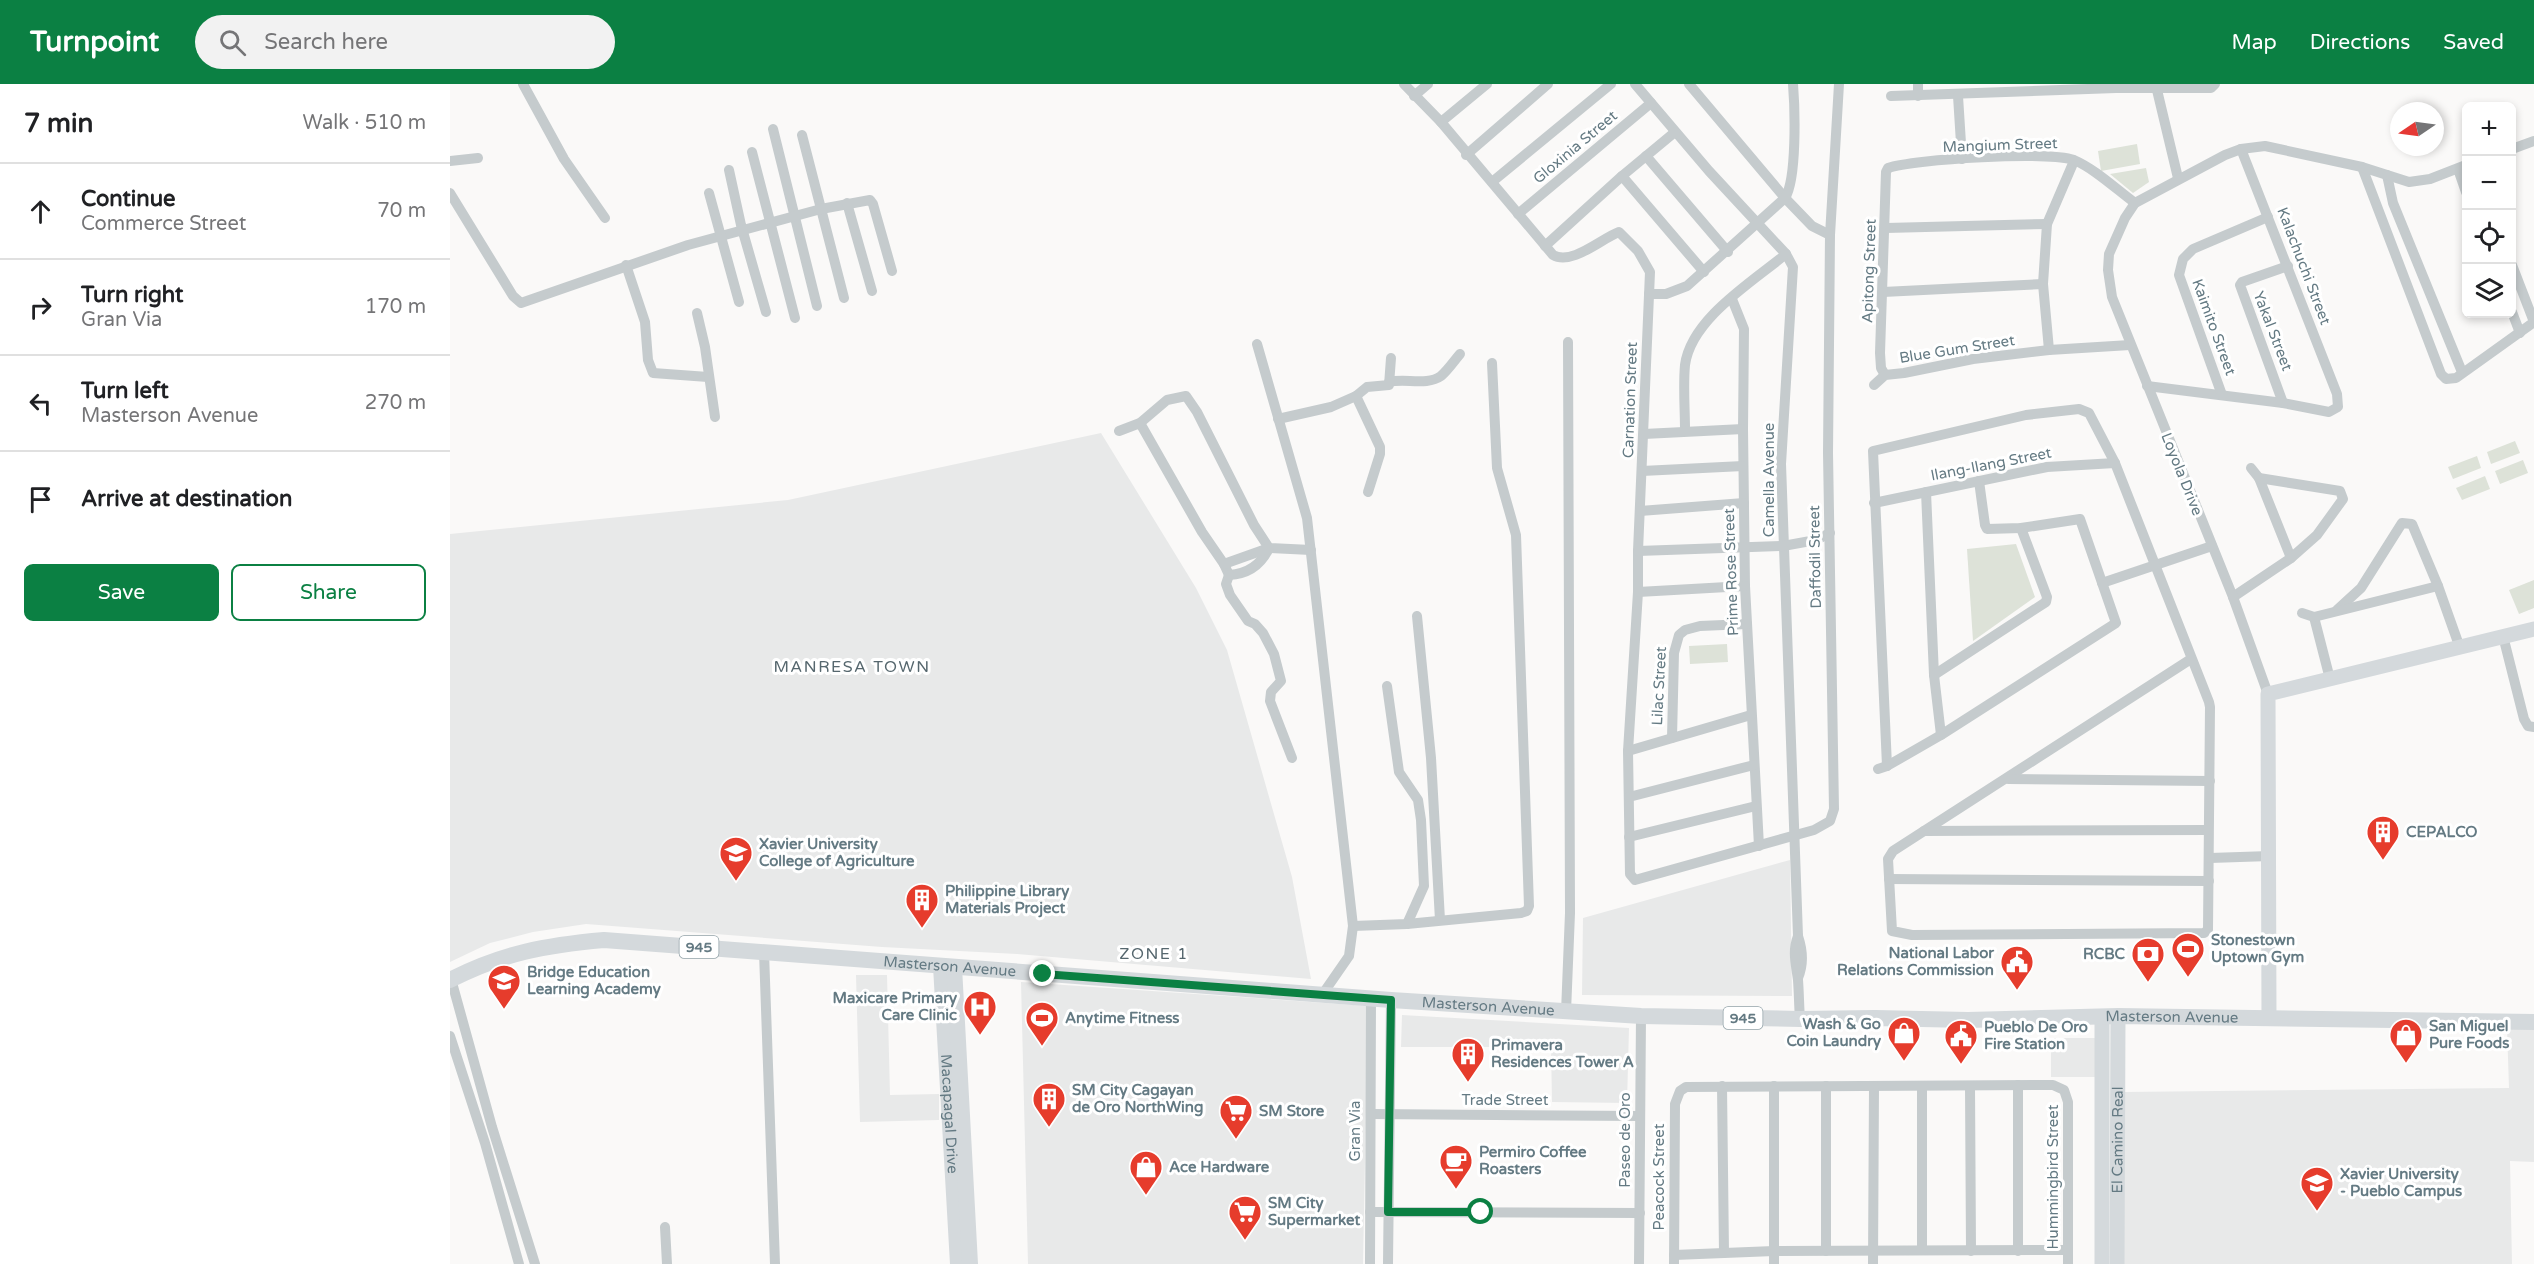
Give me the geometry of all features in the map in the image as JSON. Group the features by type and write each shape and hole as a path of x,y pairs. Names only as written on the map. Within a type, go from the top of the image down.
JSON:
{"main road":[{"name":"Masterson Avenue","path":"451,980 511,954 552,945 604,940 1391,1000 1641,1016 1800,1020 1875,1018 1992,1020 2110,1017 2534,1022"},
{"name":"Macapagal Drive","path":"947,966 958,1264"},
{"name":"Macapagal Drive","path":"947,966 970,1264"}],"street":[{"path":"523,84 564,159 605,218"},
{"path":"1404,84 1441,122 1466,155 1492,182 1545,246 1622,176 1675,132"},
{"path":"1414,96 1428,84"},
{"path":"1441,122 1487,84"},
{"path":"1466,155 1548,84"},
{"path":"1492,182 1611,84"},
{"name":"Camella Avenue","path":"1635,84 1785,254 1793,267 1781,464 1793,837 1798,936 1802,947 1802,968 1798,978 1800,1020"},
{"path":"1689,84 1785,198 1812,226 1830,235"},
{"path":"1649,294 1666,294 1683,289 1728,252 1785,198 1791,183 1795,118 1793,84"},
{"name":"Daffodil Street","path":"1632,879 1638,880 1793,837 1826,825 1834,809 1830,533 1830,235 1839,84"},
{"path":"1903,84 1904,96"},
{"path":"1918,84 1918,96"},
{"path":"1891,96 1958,96 1999,89 2100,86 2157,90 2198,86 2211,88 2215,84"},
{"path":"2157,90 2178,178"},
{"path":"1958,96 1962,159"},
{"name":"Gloxinia Street","path":"1518,214 1651,103"},
{"path":"773,129 817,306"},
{"path":"802,135 844,297"},
{"path":"2516,147 2534,141"},
{"path":"2135,203 2178,178 2241,149 2265,146 2362,167 2409,182 2462,167"},
{"name":"Kalachuchi Street","path":"2241,149 2337,394 2338,407 2328,412 2283,403"},
{"path":"752,152 795,318"},
{"path":"1646,156 1728,252"},
{"name":"Mangium Street","path":"1888,168 1962,159 2055,157 2074,160 2135,203"},
{"path":"450,161 478,158"},
{"path":"2049,350 2043,284 2047,224 2074,160"},
{"path":"2362,167 2441,374 2450,380 2534,322 2516,277"},
{"name":"Apitong Street","path":"1885,375 1881,368 1880,353 1886,228 1886,172 1888,168"},
{"path":"729,170 743,231 766,312"},
{"path":"2387,175 2393,202 2462,372"},
{"path":"1622,176 1704,272"},
{"path":"709,192 739,302"},
{"path":"450,193 513,296 521,303 626,265 720,237 821,209 870,200 892,271"},
{"path":"847,203 872,291"},
{"name":"Loyola Drive","path":"2135,203 2115,238 2108,261 2112,297 2233,597 2268,694 2269,1018"},
{"name":"Kaimito Street","path":"2222,395 2179,275 2180,266 2193,249 2268,217"},
{"path":"1886,228 2047,224"},
{"name":"Carnation Street","path":"1545,246 1553,255 1561,257 1586,251 1617,233 1622,233 1638,251 1649,269 1638,592 1628,751 1629,874 1632,879"},
{"path":"1685,430 1685,365 1689,350 1705,322 1785,254"},
{"path":"626,265 645,322 648,360 653,373 708,377"},
{"name":"Yakal Street","path":"2283,403 2240,285 2242,282 2288,266"},
{"path":"1883,292 2043,284"},
{"name":"Prime Rose Street","path":"1732,299 1744,329 1745,586 1759,846"},
{"path":"696,313 705,347 715,417"},
{"path":"2514,318 2520,333"},
{"path":"1566,1012 1570,913 1568,342"},
{"path":"1257,344 1307,518 1353,926 1349,956 1322,994"},
{"name":"Blue Gum Street","path":"1874,385 1885,375 1904,374 1974,359 2049,350 2130,345"},
{"path":"1389,382 1406,379 1432,380 1441,376 1460,354"},
{"path":"1278,419 1330,407 1356,396 1367,387 1387,386 1391,358"},
{"path":"1353,926 1407,924 1521,913 1527,911 1529,906 1516,535 1497,468 1492,363"},
{"path":"2147,386 2283,403"},
{"path":"1119,431 1140,423 1167,400 1182,396 1188,398 1254,525 1269,548"},
{"path":"1356,396 1380,447 1380,454 1368,492"},
{"path":"1978,481 1985,525 1988,529 2021,528 2080,519 2116,620 2114,626 1941,735 1883,768 1873,451 2026,414 2079,409 2085,411 2089,414 2115,463 2210,705 2209,928 2204,933 1912,935 1892,931 1888,859 1893,851 2191,659"},
{"path":"1140,423 1202,532 1224,564 1229,575 1226,584 1230,595 1248,621 1260,629 1275,659 1281,681 1271,692 1270,703 1292,758"},
{"path":"1644,434 1685,430 1743,429"},
{"name":"Ilang-Ilang Street","path":"1874,503 2047,467 2115,463"},
{"path":"1642,471 1743,466"},
{"path":"2251,468 2259,478 2291,558"},
{"path":"2233,597 2291,558 2317,535 2343,499 2340,491 2259,478"},
{"path":"1926,492 1934,675 1941,735"},
{"path":"1640,511 1744,503"},
{"path":"2337,610 2354,596 2368,579 2402,523 2412,524 2438,586 2460,648"},
{"path":"1934,675 2046,602 2047,597 2021,528"},
{"path":"1638,551 1783,546 1816,540 1830,533"},
{"path":"2102,583 2156,567 2212,546"},
{"path":"1224,564 1269,548 1311,550"},
{"path":"1229,575 1250,570 1263,558 1269,548"},
{"path":"1638,592 1745,586"},
{"path":"2302,613 2314,617 2438,586"},
{"path":"1416,615 1431,758 1440,920"},
{"path":"2314,617 2331,679"},
{"name":"Lilac Street","path":"1672,738 1674,653 1679,635 1684,630 1700,626 1747,624"},
{"path":"2268,694 2534,628"},
{"path":"2503,636 2524,719 2528,726 2534,727"},
{"path":"1387,686 1399,772 1418,800 1421,820 1424,886 1407,924"},
{"path":"1628,751 1751,715"},
{"path":"1629,797 1754,765"},
{"path":"2008,779 2210,781"},
{"path":"1629,837 1756,806"},
{"path":"1922,831 2208,830"},
{"path":"2210,858 2270,856"},
{"path":"1889,879 2209,881"},
{"path":"764,952 775,1264"},
{"path":"451,980 535,1264"},
{"name":"Gran Via","path":"1370,1264 1371,998"},
{"path":"1388,1264 1391,1000"},
{"name":"Paseo de Oro","path":"1640,1264 1641,1016"},
{"name":"El Camino Real","path":"2102,1264 2110,1017"},
{"name":"El Camino Real","path":"2110,1017 2117,1264"},
{"path":"450,1036 519,1264"},
{"path":"462,1073 477,1068"},
{"name":"Hummingbird Street","path":"2018,1086 2053,1085 2064,1090 2068,1101 2068,1264"},
{"name":"Peacock Street","path":"1674,1259 1675,1104 1680,1091 1694,1086 1722,1086"},
{"path":"1724,1253 1722,1086 2018,1086 2018,1251"},
{"path":"1774,1086 1774,1264"},
{"path":"1826,1086 1826,1251"},
{"path":"1874,1086 1874,1264"},
{"path":"1922,1086 1922,1250"},
{"path":"1970,1086 1971,1251"},
{"name":"Trade Street","path":"1371,1114 1640,1116"},
{"path":"1370,1212 1640,1212"},
{"path":"665,1227 667,1264"},
{"path":"1674,1259 1724,1253 1774,1251 2068,1250"}],"shaded area":[{"path":"2137,144 2140,164 2101,171 2098,151"},
{"path":"2146,168 2149,182 2133,193 2110,174"},
{"path":"1101,433 1196,588 1227,650 1292,877 1311,979 1017,954 882,947 586,924 533,932 490,943 450,962 450,534 788,500"},
{"path":"2515,441 2520,453 2491,464 2487,452"},
{"path":"2477,456 2481,468 2453,479 2448,467"},
{"path":"2523,460 2528,473 2500,484 2495,471"},
{"path":"2485,476 2490,489 2462,500 2456,488"},
{"path":"2016,544 2035,597 1973,641 1967,549"},
{"path":"2534,580 2534,608 2519,614 2509,590"},
{"path":"1727,644 1728,662 1690,664 1689,646"},
{"path":"1790,860 1792,996 1582,995 1583,918"},
{"path":"856,975 887,975 890,1095 939,1094 939,1120 860,1122"},
{"path":"1021,982 1368,1006 1363,1264 1028,1264"},
{"path":"1402,1015 1629,1028 1627,1103 1552,1102 1551,1047 1401,1047"},
{"name":"Xavier University - Pueblo Campus","path":"2507,1028 2534,1029 2534,1162 2510,1161 2512,1264 2123,1264 2124,1092 2509,1088"},
{"path":"2051,1038 2095,1038 2096,1077 2051,1077"}],"place":[{"name":"CEPALCO","path":"2383,861"},
{"name":"Xavier University College of Agriculture","path":"736,882"},
{"name":"Philippine Library Materials Project","path":"922,929"},
{"name":"Stonestown Uptown Gym","path":"2188,978"},
{"name":"RCBC","path":"2148,983"},
{"name":"National Labor Relations Commission","path":"2017,991"},
{"name":"Bridge Education Learning Academy","path":"504,1010"},
{"name":"Maxicare Primary Care Clinic","path":"980,1036"},
{"name":"Anytime Fitness","path":"1042,1047"},
{"name":"Wash & Go Coin Laundry","path":"1904,1062"},
{"name":"San Miguel Pure Foods","path":"2406,1064"},
{"name":"Pueblo De Oro Fire Station","path":"1961,1065"},
{"name":"Primavera Residences Tower A","path":"1468,1083"},
{"name":"SM City Cagayan de Oro NorthWing","path":"1049,1128"},
{"name":"SM Store","path":"1236,1140"},
{"name":"Permiro Coffee Roasters","path":"1456,1190"},
{"name":"Ace Hardware","path":"1146,1196"},
{"name":"Xavier University - Pueblo Campus","path":"2317,1212"},
{"name":"SM City Supermarket","path":"1245,1241"}],"district":[{"name":"MANRESA TOWN","path":"852,666"},
{"name":"ZONE 1","path":"1154,953"}],"route":[{"path":"1043,974 1391,1000 1388,1212 1481,1212"}]}
